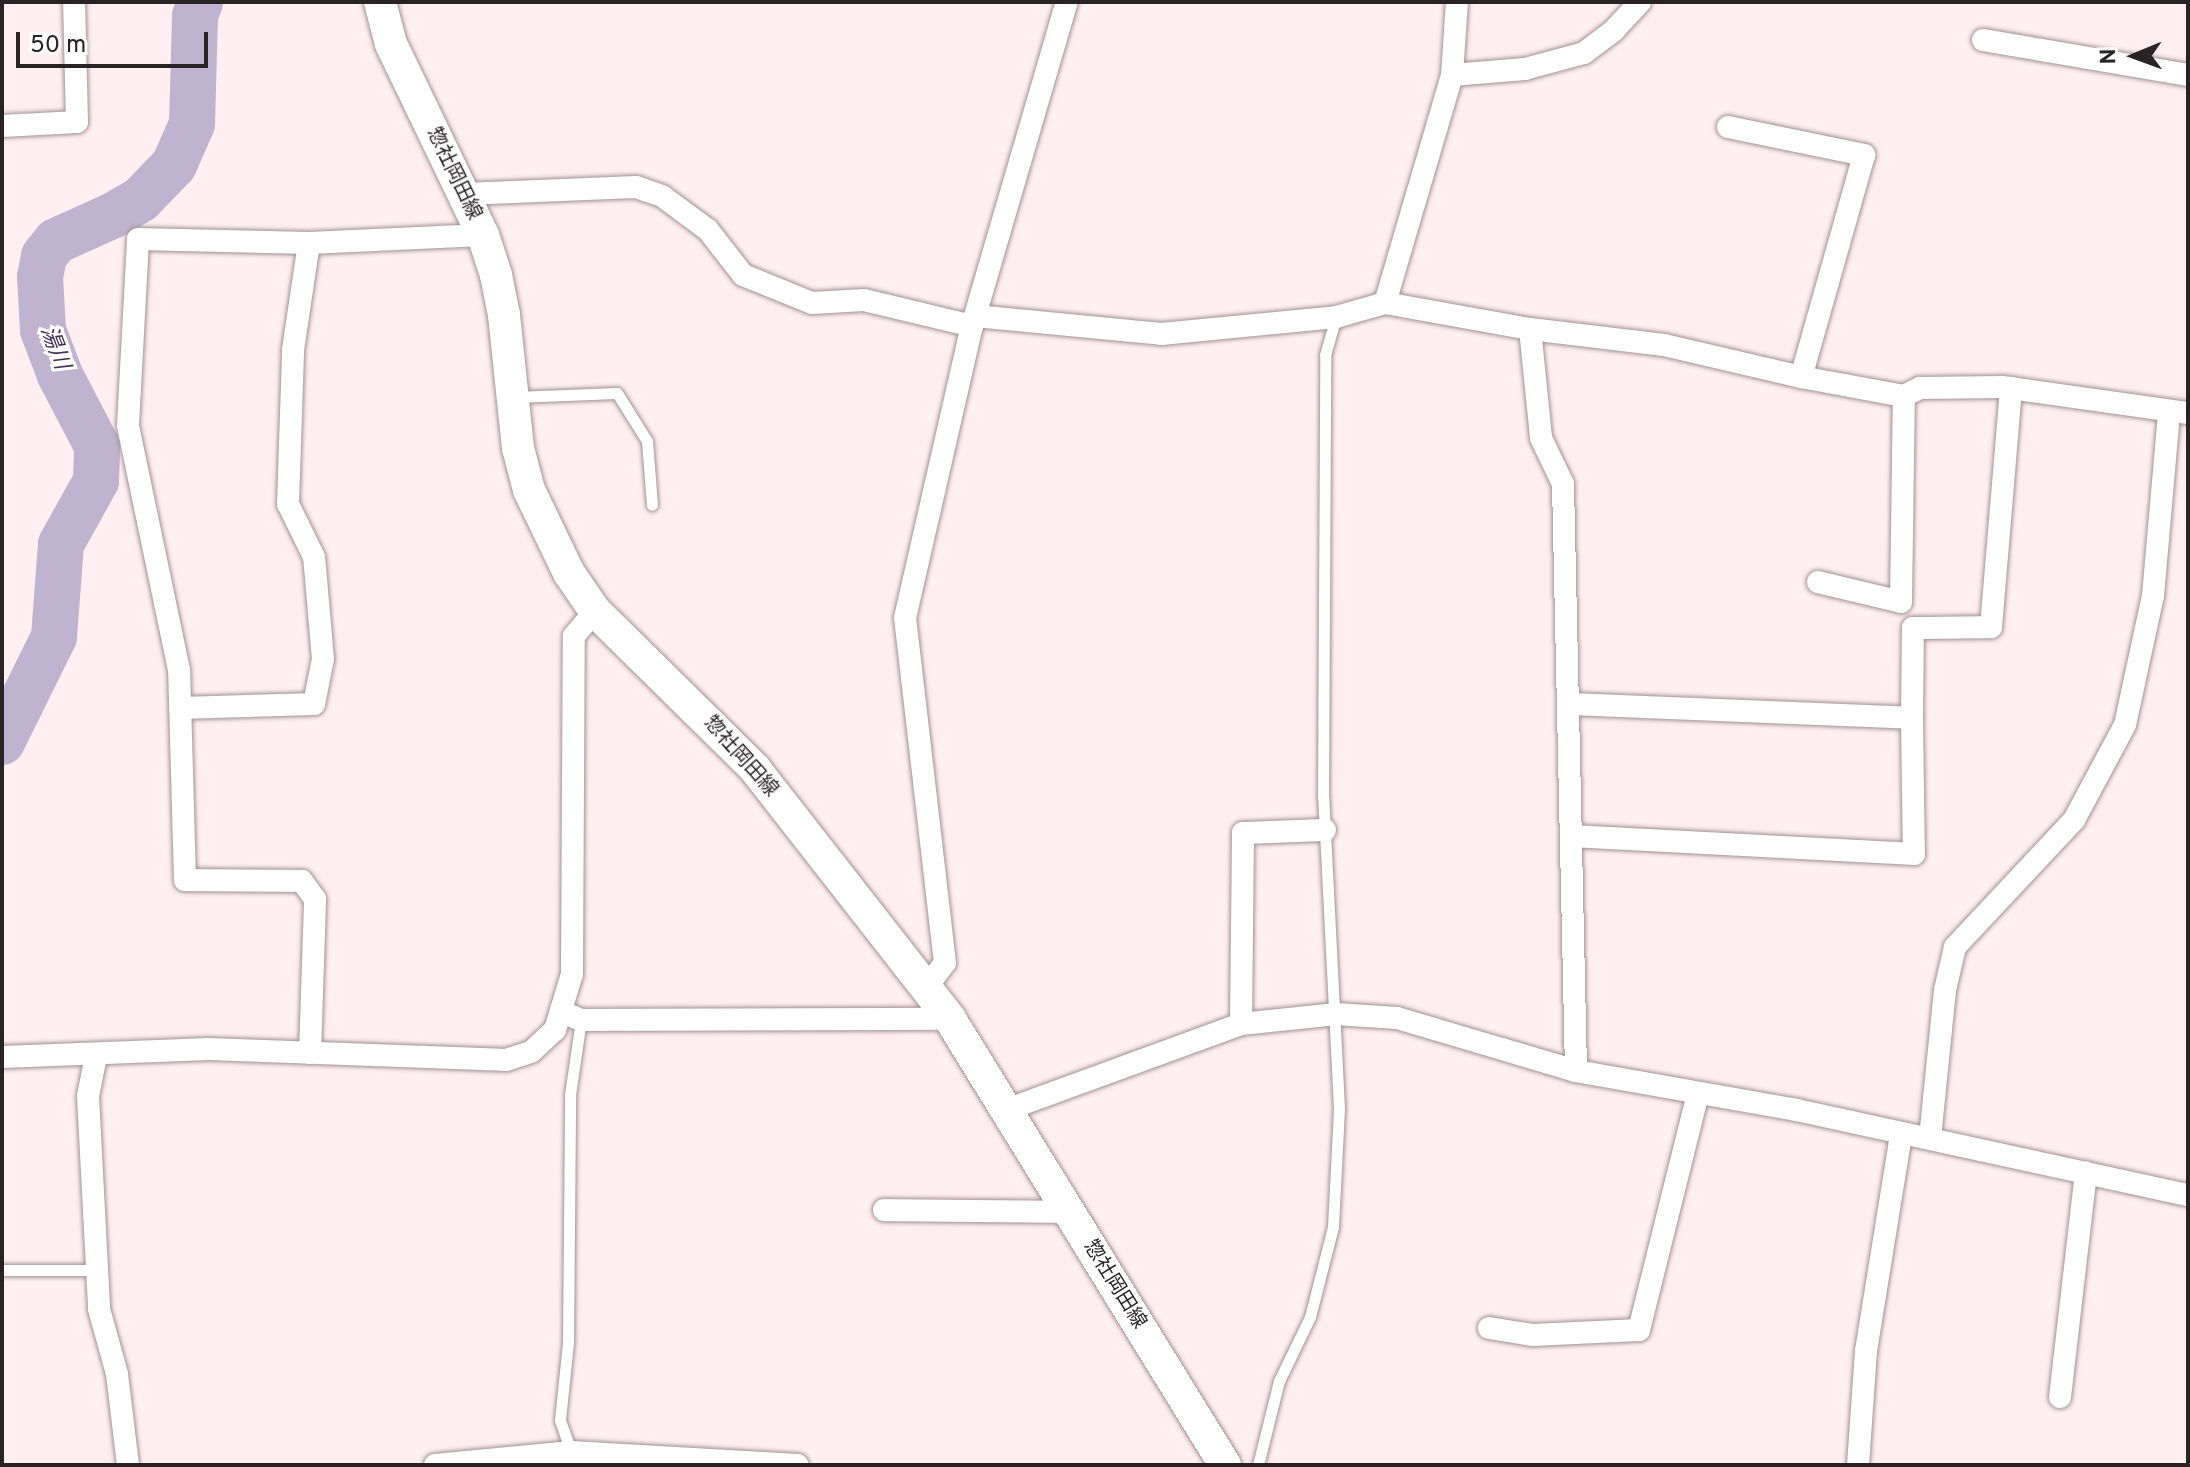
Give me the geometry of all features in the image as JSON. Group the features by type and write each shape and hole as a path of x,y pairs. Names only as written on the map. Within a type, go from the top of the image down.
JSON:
{"main road":[{"name":"惣社岡田線","path":"380,2 402,69 483,235 504,315 518,448 529,490 550,540 595,611 755,769 950,1019 1225,1465"}],"street":[{"path":"2,126 77,122 74,2"},
{"path":"926,988 945,963 905,618 973,321 1067,2"},
{"path":"1385,303 1452,75 1457,2"},
{"path":"1452,75 1525,69 1584,53 1614,30 1640,2"},
{"path":"1983,40 2188,75"},
{"path":"1728,127 1864,155 1801,377"},
{"path":"464,194 636,187 662,196 708,230 743,275 812,303 864,300 973,321 1161,334 1336,317 1385,303 1530,329 1664,345 1801,377 1904,396 1920,388 2011,388 2178,413 2153,596 2125,725 2074,820 1955,947 1945,990 1930,1138"},
{"path":"310,1053 315,899 302,881 185,880 179,670 128,425 138,239 309,243 483,235"},
{"path":"180,708 314,704 323,659 314,557 288,504 293,350 309,243"},
{"path":"1530,329 1541,438 1563,484 1576,1071"},
{"path":"1572,836 1914,854 1913,628 1991,627 2011,388"},
{"path":"1818,582 1901,602 1904,396"},
{"path":"572,1016 574,636 595,611"},
{"path":"1569,704 1912,718"},
{"path":"1241,1024 1243,833 1325,830"},
{"path":"1006,1110 1241,1024 1336,1014 1397,1018 1576,1071 1797,1110 2188,1195"},
{"path":"2,1057 96,1056 209,1049 506,1060 531,1052 572,1016 950,1019"},
{"path":"96,1056 88,1096 99,1309 117,1374 128,1465"},
{"path":"1489,1328 1533,1335 1639,1330 1698,1094"},
{"path":"1858,1465 1866,1351 1901,1134"},
{"path":"2060,1397 2086,1172"},
{"path":"884,1210 1068,1212"},
{"path":"435,1465 571,1459 798,1465"}],"lane":[{"path":"1258,1465 1279,1381 1310,1317 1333,1227 1339,1108 1325,830 1325,355 1336,317"},
{"path":"512,397 617,393 647,441 652,505"},
{"path":"571,1459 560,1420 568,1342 572,1016"},
{"path":"2,1270 97,1270"}],"waterway":[{"name":"湯川","path":"2,742 54,637 61,544 96,481 97,446 60,375 43,330 40,277 44,256 56,241 141,199 174,165 192,124 195,16 200,2"}]}
